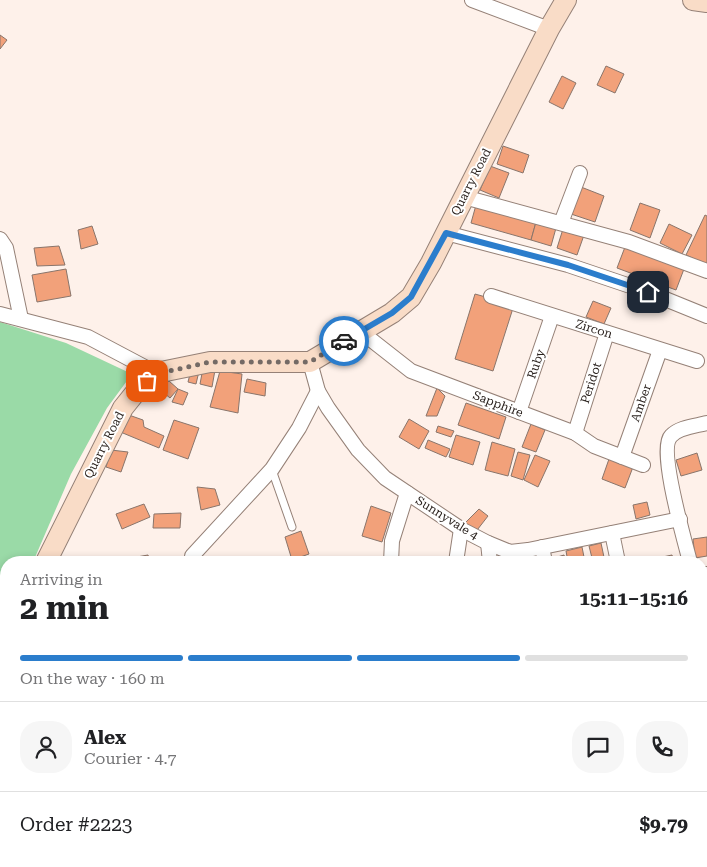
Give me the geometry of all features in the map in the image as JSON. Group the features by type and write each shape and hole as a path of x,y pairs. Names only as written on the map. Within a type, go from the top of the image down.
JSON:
{"street":[{"path":"472,0 549,29"},
{"name":"Quarry Road","path":"49,556 123,408 139,388 156,374 210,362 310,362 392,313 411,297 446,233 549,29 566,0"},
{"path":"693,0 707,2"},
{"path":"561,223 580,173"},
{"path":"464,197 629,242 707,271"},
{"path":"446,233 568,265 648,292 707,316"},
{"path":"0,239 6,248 21,319"},
{"name":"Zircon","path":"492,296 697,361"},
{"path":"0,314 88,337 156,374"},
{"name":"Ruby","path":"519,412 552,316"},
{"name":"Sapphire","path":"360,331 411,371 575,433 594,446 644,464"},
{"name":"Peridot","path":"575,433 607,333"},
{"name":"Amber","path":"622,457 660,350"},
{"name":"Sunnyvale 4","path":"310,362 318,392 358,450 385,478 461,529 488,543 510,552 528,550 680,519"},
{"path":"192,556 272,469 299,428 318,392"},
{"path":"689,556 670,476 667,444 671,436 682,429 707,423"},
{"path":"391,556 392,541 407,493"},
{"path":"457,556 461,529"},
{"path":"612,533 617,556"},
{"path":"488,543 489,556"},
{"path":"542,547 544,556"}],"lane":[{"path":"272,469 292,527"}],"green space":[{"path":"0,322 66,343 132,374 107,408 71,474 36,556 0,556"}],"building":[{"path":"0,35 7,40 0,49"},
{"path":"606,66 624,74 615,93 597,85"},
{"path":"562,76 576,83 563,109 549,102"},
{"path":"503,146 529,155 523,173 497,164"},
{"path":"490,166 509,173 499,198 480,190"},
{"path":"581,187 604,196 595,222 571,214"},
{"path":"640,203 660,210 650,238 630,230"},
{"path":"476,205 536,222 531,240 471,223"},
{"path":"705,215 707,216 707,265 686,255"},
{"path":"536,222 556,228 551,246 531,240"},
{"path":"669,224 692,235 682,254 660,243"},
{"path":"92,226 98,244 81,249 78,230"},
{"path":"563,229 584,235 577,255 557,248"},
{"path":"59,246 65,265 37,266 34,248"},
{"path":"625,247 684,269 676,290 617,268"},
{"path":"66,269 71,296 37,302 32,275"},
{"path":"475,294 514,305 493,371 455,359"},
{"path":"593,301 611,308 604,324 586,317"},
{"path":"192,366 200,367 196,384 188,382"},
{"path":"203,368 215,370 212,387 200,384"},
{"path":"220,371 242,374 238,413 210,407"},
{"path":"247,379 266,383 265,396 244,392"},
{"path":"169,381 178,389 170,398 158,388"},
{"path":"437,388 445,396 437,416 426,416"},
{"path":"178,389 188,393 183,405 172,402"},
{"path":"466,403 506,417 499,439 458,425"},
{"path":"126,414 143,420 144,427 164,436 159,448 118,431"},
{"path":"409,419 429,431 419,449 399,437"},
{"path":"174,420 199,428 188,459 163,450"},
{"path":"531,424 545,430 536,452 522,447"},
{"path":"438,426 454,431 451,437 436,432"},
{"path":"456,435 480,442 473,465 449,457"},
{"path":"428,440 450,449 446,457 425,448"},
{"path":"492,442 515,449 508,476 485,470"},
{"path":"111,450 128,452 121,472 106,467"},
{"path":"518,452 530,455 523,480 511,476"},
{"path":"697,453 702,470 681,476 676,460"},
{"path":"535,455 550,461 538,487 524,480"},
{"path":"609,459 633,467 625,488 602,479"},
{"path":"197,487 215,489 220,505 201,510"},
{"path":"647,502 650,515 636,519 633,505"},
{"path":"144,504 150,517 122,529 116,514"},
{"path":"371,506 391,513 382,542 362,536"},
{"path":"479,509 488,516 474,534 464,524"},
{"path":"181,513 180,528 153,528 154,514"},
{"path":"301,531 309,554 291,556 285,537"},
{"path":"707,537 707,556 695,556 693,539"},
{"path":"601,543 604,556 592,556 589,546"},
{"path":"582,547 584,556 567,556 566,551"}],"way so far":[{"path":"147,381 156,374 210,362 310,362 344,341"}],"route":[{"path":"344,341 392,313 411,297 446,233 568,265 648,292"}]}
